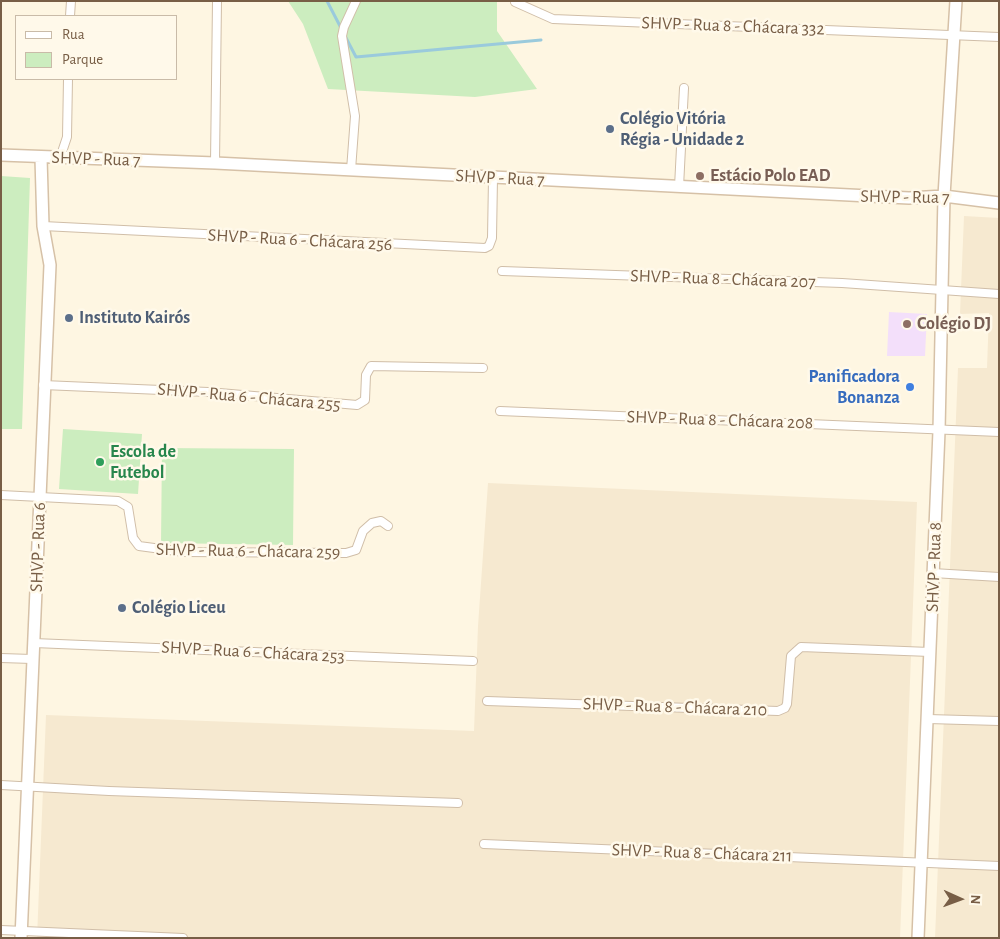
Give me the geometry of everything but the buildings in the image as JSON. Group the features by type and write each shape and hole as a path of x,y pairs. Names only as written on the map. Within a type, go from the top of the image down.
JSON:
{"street":[{"path":"70,15 71,1"},
{"path":"215,163 217,1"},
{"path":"350,170 354,116 342,36 356,1"},
{"name":"SHVP - Rua 8","path":"918,938 940,431 944,196 956,1"},
{"name":"SHVP - Rua 8 - Chácara 332","path":"515,2 553,19 999,37"},
{"path":"60,158 67,137 68,80"},
{"path":"679,187 684,88"},
{"name":"SHVP - Rua 7","path":"1,155 41,158 215,163 909,198 944,196 999,203"},
{"name":"SHVP - Rua 6","path":"21,934 43,385 50,265 43,226 41,158"},
{"name":"SHVP - Rua 6 - Chácara 256","path":"43,226 485,248 489,246 492,238 493,178"},
{"name":"SHVP - Rua 8 - Chácara 207","path":"502,272 842,283 999,294"},
{"name":"SHVP - Rua 6 - Chácara 255","path":"43,385 208,392 356,405 365,400 366,375 371,366 483,368"},
{"name":"SHVP - Rua 8 - Chácara 208","path":"500,411 999,432"},
{"name":"SHVP - Rua 6 - Chácara 259","path":"1,495 118,501 128,507 133,538 139,546 184,552 346,553 356,550 363,531 372,523 381,521 388,526"},
{"path":"933,573 999,577"},
{"name":"SHVP - Rua 6 - Chácara 253","path":"34,643 473,661"},
{"name":"SHVP - Rua 8 - Chácara 210","path":"487,701 778,711 785,708 787,704 790,656 801,647 930,652"},
{"path":"1,658 32,659"},
{"path":"928,719 999,721"},
{"path":"1,785 458,803"},
{"name":"SHVP - Rua 8 - Chácara 211","path":"484,844 999,866"},
{"path":"1,930 21,934 183,938"}],"shaded area":[{"path":"964,216 999,218 999,938 935,938 958,368 987,368 989,313 960,314"},
{"name":"Colégio DJ","path":"889,312 927,314 925,356 887,356"},
{"path":"488,483 917,502 900,938 37,938 46,715 474,731 478,626"}],"green space":[{"path":"288,1 497,1 497,31 537,89 475,97 328,89 303,24"},
{"path":"1,176 30,178 22,429 1,429"},
{"name":"Escola de Futebol","path":"63,429 142,434 138,494 59,489"},
{"path":"162,448 294,449 293,545 161,543"}],"waterway":[{"path":"327,1 341,28"},
{"path":"344,34 356,57 541,40"}],"place":[{"name":"Colégio Vitória Régia - Unidade 2","path":"610,129"},
{"name":"Estácio Polo EAD","path":"700,176"},
{"name":"Instituto Kairós","path":"69,318"},
{"name":"Colégio DJ","path":"907,324"},
{"name":"Panificadora Bonanza","path":"910,387"},
{"name":"Escola de Futebol","path":"100,462"},
{"name":"Colégio Liceu","path":"122,608"}]}
